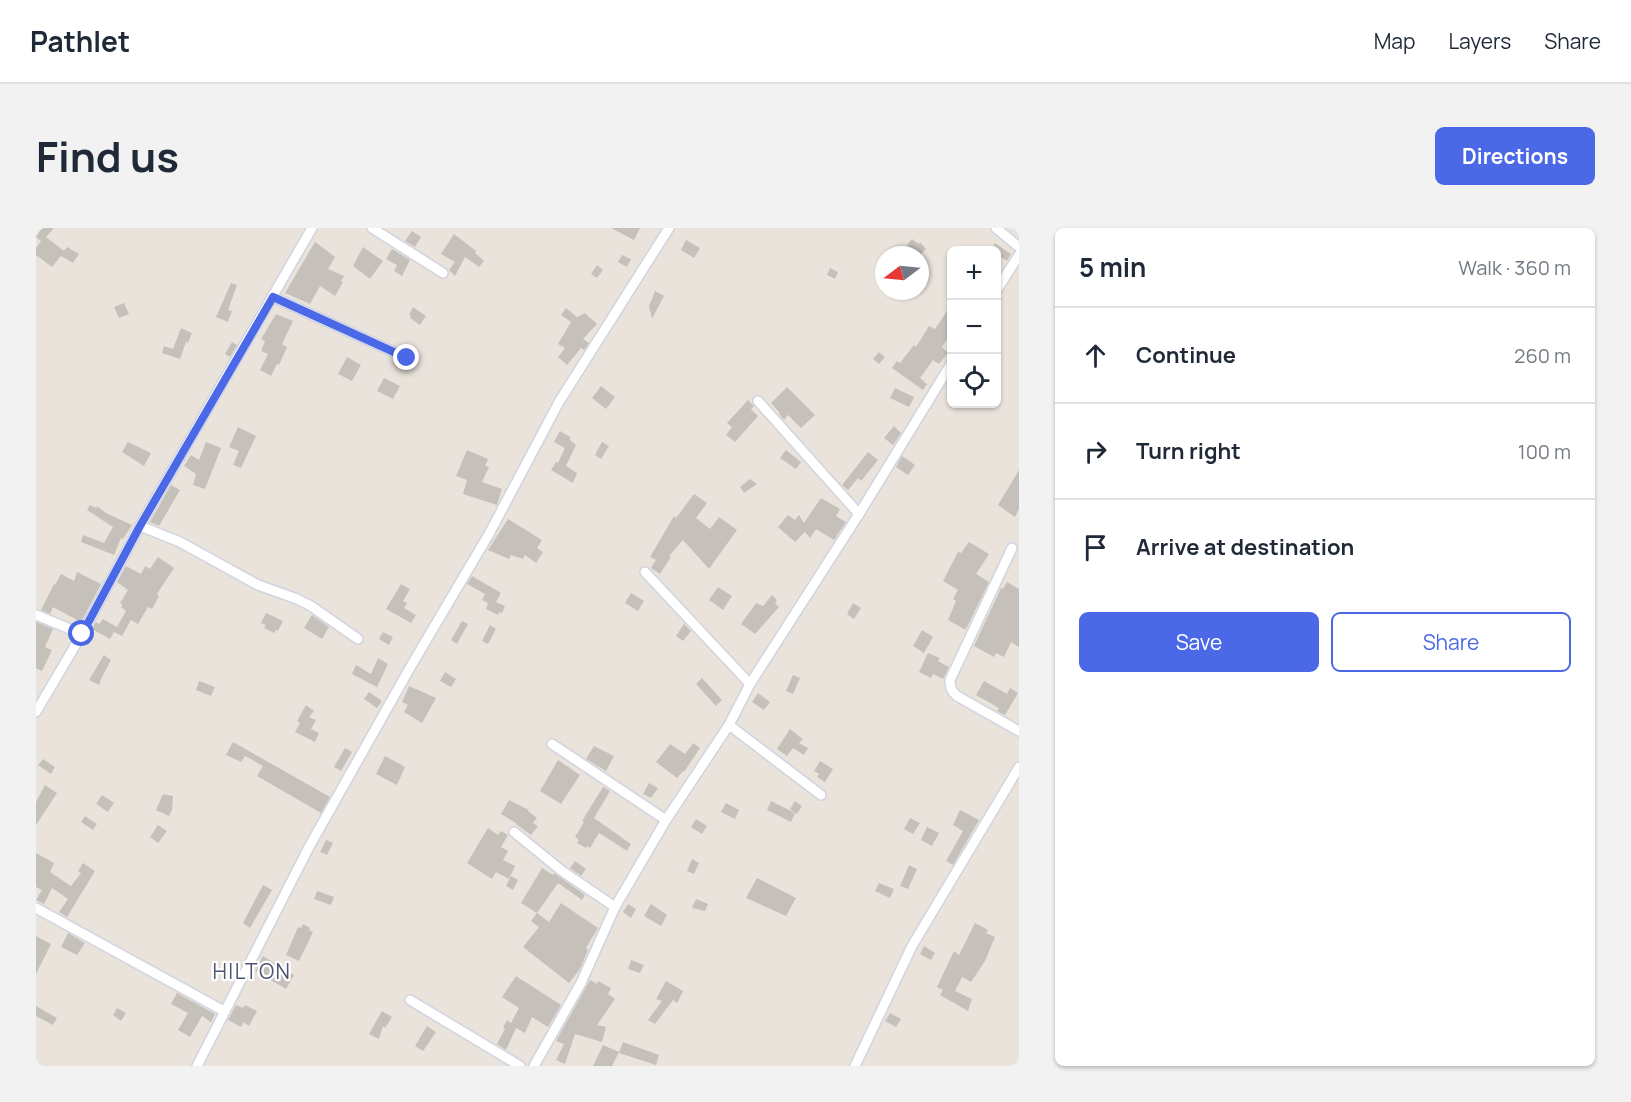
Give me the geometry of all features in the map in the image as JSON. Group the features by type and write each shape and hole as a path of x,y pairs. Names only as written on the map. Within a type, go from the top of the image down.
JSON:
{"street":[{"path":"36,712 312,228"},
{"path":"372,228 443,273"},
{"path":"197,1066 309,847 411,666 489,534 559,402 667,231 656,228"},
{"path":"996,228 1019,247"},
{"path":"1001,283 1019,255"},
{"path":"273,297 407,358"},
{"path":"534,1066 581,984 615,907 666,820 729,725 750,684 859,514 947,371"},
{"path":"758,401 859,514"},
{"path":"140,526 180,542 258,585 311,606 358,639"},
{"path":"1012,548 950,680 950,687 957,696 1019,731"},
{"path":"645,572 750,684"},
{"path":"36,615 82,634"},
{"path":"729,725 821,795"},
{"path":"552,744 666,820"},
{"path":"855,1066 912,946 1019,767"},
{"path":"514,832 562,871 615,907"},
{"path":"36,908 224,1011"},
{"path":"410,1000 520,1066"}],"building":[{"path":"42,228 54,228 46,237 64,251 67,247 79,254 73,263 61,256 64,252 52,267 36,255 36,248 41,241 36,237"},
{"path":"611,228 640,228 634,240"},
{"path":"412,231 421,237 415,247 405,241"},
{"path":"454,234 476,251 475,253 484,261 479,267 465,257 455,276 449,270 455,262 441,254"},
{"path":"912,239 923,246 908,246"},
{"path":"686,240 700,248 694,258 681,250"},
{"path":"315,242 335,257 328,269 344,276 335,296 320,286 310,304 285,293"},
{"path":"363,247 383,261 370,279 353,266"},
{"path":"1001,247 1011,254 1007,261 1001,257"},
{"path":"392,249 410,260 402,276 394,271 397,265 386,259"},
{"path":"622,255 631,259 627,267 618,262"},
{"path":"597,265 603,270 597,278 591,274"},
{"path":"830,268 838,272 835,279 827,275"},
{"path":"231,283 237,285 228,310 232,311 228,322 216,317"},
{"path":"655,291 664,296 652,319 649,306"},
{"path":"124,303 129,314 119,318 114,307"},
{"path":"413,307 426,316 420,325 410,318"},
{"path":"566,308 577,317 585,313 597,324 583,339 589,343 584,350 581,348 567,365 558,357 565,348 558,344 571,322 561,315"},
{"path":"947,311 947,339 942,347 947,354 939,364 933,360 920,378 927,384 923,390 892,368 897,361 900,363 914,345 916,347 929,326 935,329"},
{"path":"276,314 293,321 282,344 287,347 271,376 260,370 268,354 261,351 265,341 261,339"},
{"path":"181,328 192,333 180,359 162,353 164,346 173,349"},
{"path":"232,342 237,345 230,357 225,354"},
{"path":"879,352 885,357 879,364 873,359"},
{"path":"347,357 361,365 352,381 338,374"},
{"path":"384,378 400,386 393,399 377,391"},
{"path":"601,386 615,397 606,409 592,398"},
{"path":"787,387 815,415 801,428 788,415 784,420 771,403"},
{"path":"895,388 914,397 909,407 890,398"},
{"path":"748,400 754,406 751,409 758,416 735,442 726,435 732,427 727,423"},
{"path":"894,426 901,433 893,445 884,438"},
{"path":"238,427 256,436 241,468 233,465 239,451 229,447"},
{"path":"560,431 570,437 576,445 566,466 577,473 573,483 551,470 556,462 558,463 565,448 554,442"},
{"path":"128,442 151,453 144,466 122,452"},
{"path":"206,442 221,448 205,489 193,485 196,474 184,466 191,455 199,460"},
{"path":"602,442 609,446 601,459 595,455"},
{"path":"467,450 488,459 485,466 489,467 482,482 502,489 497,505 463,494 467,480 456,476"},
{"path":"786,450 801,462 796,469 780,458"},
{"path":"868,452 878,460 861,481 858,478 848,490 842,485"},
{"path":"902,456 915,465 908,475 896,467"},
{"path":"1019,470 1019,509 1015,517 998,505"},
{"path":"750,479 757,484 744,493 740,487"},
{"path":"171,485 180,490 159,526 150,522"},
{"path":"694,494 707,503 696,518 710,529 719,517 737,530 709,569 683,540 669,556 671,557 660,574 651,568 656,560 650,557 674,516 676,518"},
{"path":"821,498 840,509 836,516 846,522 834,540 816,529 810,538 805,532 795,542 778,527 788,515 795,520 799,515 804,523"},
{"path":"90,505 96,508 97,506 106,513 132,525 123,539 121,538 114,555 81,542 83,535 104,543 113,527 87,510"},
{"path":"508,519 542,540 537,548 543,552 536,563 525,555 523,559 511,555 509,559 488,550"},
{"path":"969,542 989,554 976,574 989,582 964,629 948,620 956,601 953,599 958,590 943,581 958,552 961,553"},
{"path":"158,557 174,568 157,594 159,596 152,609 148,607 138,624 131,620 122,636 114,632 110,639 92,629 96,622 99,624 103,619 117,627 126,611 120,603 128,590 117,582 126,566 141,574 145,566 150,569"},
{"path":"77,572 101,584 81,622 53,607 50,614 41,610 61,574 74,581"},
{"path":"472,576 501,593 496,602 505,606 502,613 499,612 498,615 486,609 488,603 482,600 485,594 467,584"},
{"path":"1007,582 1019,589 1019,647 1011,642 1004,657 996,653 994,657 974,646 1001,588 1003,589"},
{"path":"401,584 410,589 403,601 407,603 404,608 416,615 411,623 386,609"},
{"path":"718,587 732,596 723,610 709,600"},
{"path":"631,593 644,601 638,611 625,603"},
{"path":"772,595 779,607 755,634 741,624 756,603 763,606"},
{"path":"853,603 861,608 854,619 847,614"},
{"path":"266,613 283,621 278,631 274,633 264,628 266,625 261,623"},
{"path":"312,615 329,627 322,639 304,628"},
{"path":"462,621 468,624 457,644 451,640"},
{"path":"36,622 53,629 45,647 52,650 42,671 36,668"},
{"path":"684,624 691,631 683,641 676,636"},
{"path":"490,625 496,629 488,644 482,641"},
{"path":"922,630 933,637 924,653 913,646"},
{"path":"383,632 393,637 389,645 379,639"},
{"path":"928,653 940,658 938,661 949,667 943,679 933,674 931,678 919,672"},
{"path":"104,655 111,660 99,685 89,680"},
{"path":"378,658 388,664 377,687 352,674 356,665 371,674"},
{"path":"445,672 456,679 451,687 440,681"},
{"path":"793,675 800,678 793,694 786,691"},
{"path":"702,678 722,700 716,706 696,684"},
{"path":"199,681 215,687 211,696 196,690"},
{"path":"984,681 1007,694 1010,688 1018,693 1005,715 997,711 999,708 976,695"},
{"path":"409,686 436,698 422,723 404,712 408,705 402,702"},
{"path":"369,692 382,701 377,708 364,699"},
{"path":"758,693 770,702 764,710 752,702"},
{"path":"306,705 314,711 309,717 316,720 311,729 319,733 315,742 295,732 300,723 297,721"},
{"path":"790,729 803,739 799,743 808,748 804,755 793,748 787,756 777,749"},
{"path":"233,742 330,797 321,813 257,776 263,766 245,756 241,762 226,755"},
{"path":"693,743 700,748 684,772 677,778 656,762 670,744 685,754"},
{"path":"594,746 614,756 606,771 586,759"},
{"path":"345,748 352,752 341,771 334,767"},
{"path":"385,756 405,767 397,785 376,774"},
{"path":"43,759 55,767 51,774 38,765"},
{"path":"558,760 580,775 561,804 540,791"},
{"path":"820,761 833,769 825,782 817,777 819,774 814,771"},
{"path":"649,783 658,788 651,798 643,794"},
{"path":"45,785 57,793 36,825 36,802"},
{"path":"603,787 610,791 594,818 631,844 627,851 599,833 590,848 577,843 579,840 575,837 584,822 582,821"},
{"path":"163,794 173,796 169,816 156,810"},
{"path":"102,795 114,803 108,812 96,804"},
{"path":"509,800 529,810 537,818 533,823 538,826 531,835 501,814"},
{"path":"771,801 795,813 791,822 767,810"},
{"path":"795,801 802,806 797,814 790,809"},
{"path":"726,803 739,810 735,819 721,812"},
{"path":"960,810 979,820 953,865 946,861 963,831 953,825"},
{"path":"85,816 97,824 93,830 81,822"},
{"path":"910,818 920,823 913,834 904,829"},
{"path":"696,819 707,826 702,834 691,827"},
{"path":"158,825 167,831 158,843 150,837"},
{"path":"927,827 939,833 932,846 921,840"},
{"path":"488,828 498,835 501,831 508,835 501,847 508,851 503,860 515,866 509,879 496,872 492,879 467,863"},
{"path":"326,840 333,843 327,855 320,852"},
{"path":"36,853 54,863 50,872 71,886 81,873 78,871 83,863 95,871 67,917 59,912 68,899 52,888 44,904 36,900 42,890 36,887"},
{"path":"692,859 699,863 694,874 687,871"},
{"path":"575,861 586,869 581,876 570,868"},
{"path":"909,865 917,869 908,889 900,886"},
{"path":"542,868 553,875 554,873 585,895 582,900 558,883 537,913 521,903"},
{"path":"511,876 518,880 513,890 506,886"},
{"path":"757,878 796,898 786,916 746,898"},
{"path":"879,883 894,889 890,898 875,891"},
{"path":"263,885 272,890 250,928 243,923"},
{"path":"317,891 334,897 331,905 314,899"},
{"path":"696,899 708,904 705,911 692,908"},
{"path":"561,903 598,928 586,948 588,950 580,969 569,983 523,947 539,927 531,921 537,913 549,922"},
{"path":"628,904 636,909 631,918 623,912"},
{"path":"651,904 667,915 661,926 644,916"},
{"path":"975,923 988,930 986,933 995,937 985,961 971,982 962,977 955,991 972,999 968,1011 940,995 943,990 937,987 954,951 959,955"},
{"path":"303,924 313,932 299,961 286,955 298,927 301,928"},
{"path":"68,933 85,943 77,955 61,947"},
{"path":"36,936 51,944 36,974"},
{"path":"924,946 935,953 931,960 920,954"},
{"path":"263,956 294,975 286,989 255,971"},
{"path":"631,960 644,965 640,973 628,969"},
{"path":"516,976 561,1005 548,1027 532,1017 525,1033 516,1028 506,1050 497,1044 507,1020 511,1023 519,1008 502,997"},
{"path":"590,980 597,984 598,981 611,988 608,994 615,999 597,1025 606,1027 602,1042 575,1034 565,1064 556,1060 564,1044 556,1041"},
{"path":"666,981 683,991 677,1003 673,1000 655,1024 648,1020 662,1001 656,999"},
{"path":"177,993 215,1014 211,1022 202,1016 190,1037 178,1030 188,1013 171,1004"},
{"path":"236,1005 243,1008 245,1005 257,1011 249,1026 243,1022 241,1027 228,1020"},
{"path":"36,1006 57,1018 53,1025 36,1016"},
{"path":"117,1008 126,1013 121,1021 113,1015"},
{"path":"382,1011 392,1017 385,1028 383,1026 379,1039 369,1034"},
{"path":"890,1013 901,1019 896,1027 885,1021"},
{"path":"427,1026 436,1032 423,1051 415,1046"},
{"path":"623,1042 659,1055 656,1065 619,1053"},
{"path":"603,1045 619,1052 612,1066 593,1066"}],"district":[{"name":"HILTON","path":"252,971"}],"route":[{"path":"82,634 140,526 273,297 407,358"}]}
